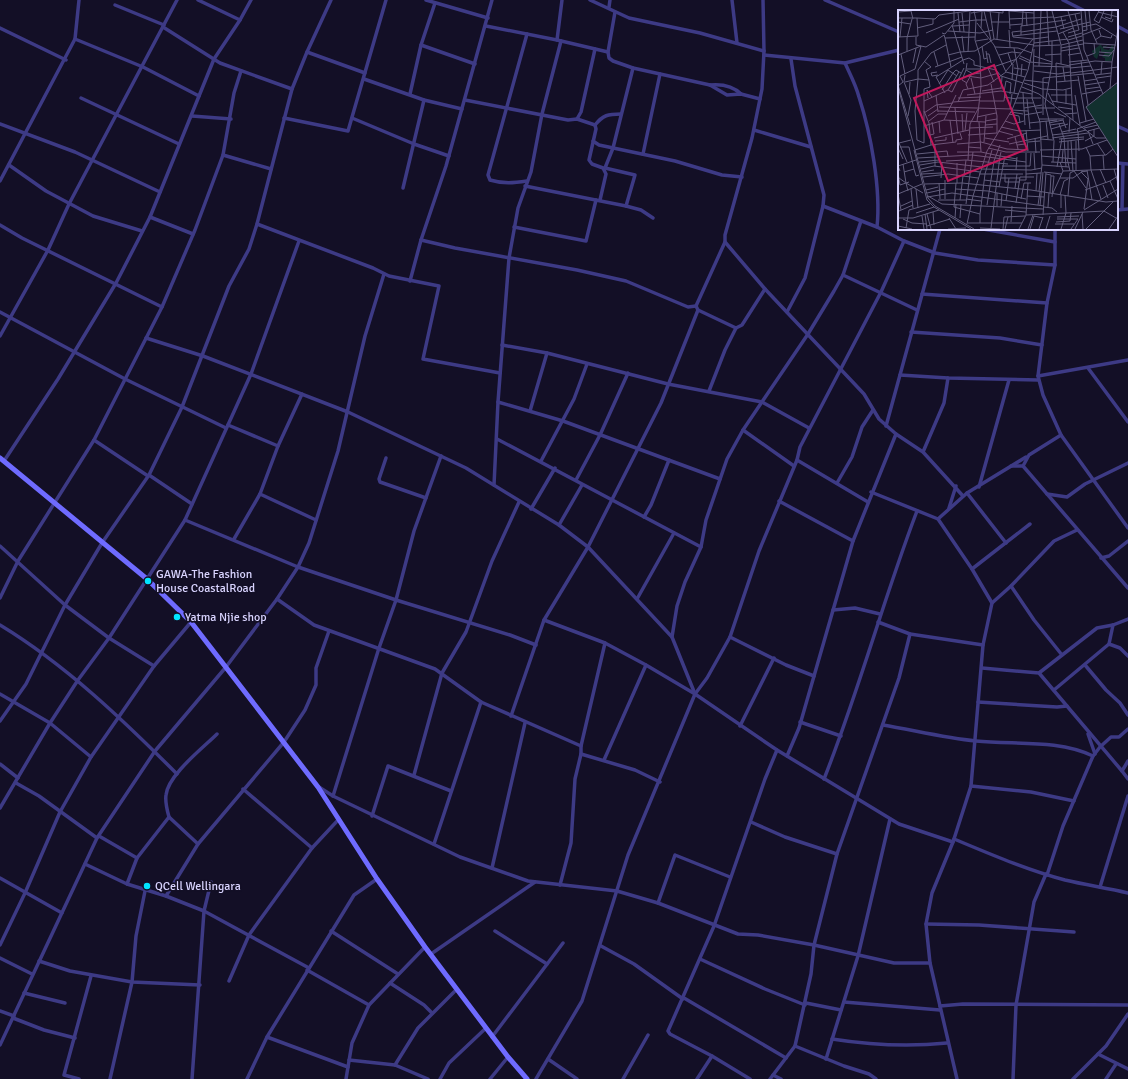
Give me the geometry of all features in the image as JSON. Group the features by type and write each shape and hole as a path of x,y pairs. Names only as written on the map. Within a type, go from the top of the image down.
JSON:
{"street":[{"path":"0,181 66,60 75,39 79,0"},
{"path":"0,336 48,250 92,161 143,67 177,0"},
{"path":"198,0 240,20"},
{"path":"251,0 240,20 214,59 150,217 116,283 40,408 2,460 102,544 147,579 191,622 318,787 377,879 425,947 456,990 525,1078"},
{"path":"0,721 26,684 65,605 102,544 148,476 182,407 229,286 249,249 257,224 292,89 307,52 332,0"},
{"path":"284,118 348,131 386,0"},
{"path":"426,0 488,18"},
{"path":"410,281 421,240 449,156 492,0"},
{"path":"494,486 498,402 509,258 518,208 531,172 542,114 559,40 562,0"},
{"path":"590,0 610,7 615,12 629,18 700,33 737,43 764,53 791,59 845,63 898,50"},
{"path":"610,0 610,7"},
{"path":"732,0 737,43"},
{"path":"696,306 725,242 725,236 754,130 760,99 764,53 764,0"},
{"path":"826,0 898,32"},
{"path":"1063,0 1083,10"},
{"path":"410,94 421,45 435,3"},
{"path":"114,5 163,26 214,59 241,71 292,89"},
{"path":"615,12 608,52 609,58 613,61 633,68 710,85 719,85 737,90 741,94"},
{"path":"486,26 559,40 608,52"},
{"path":"1118,27 1128,32"},
{"path":"0,28 66,60"},
{"path":"527,34 488,175 490,180 510,184 526,183 626,206 641,210 653,218"},
{"path":"75,39 143,67 199,96"},
{"path":"421,45 475,64"},
{"path":"577,119 581,112 595,49"},
{"path":"307,52 365,73"},
{"path":"787,312 805,278 823,206 824,195 795,86 791,59"},
{"path":"845,63 859,96 867,127 878,188 879,206 877,227"},
{"path":"514,227 586,240 606,174 604,168 612,148 633,68"},
{"path":"0,598 18,561 56,504 94,440 162,307 193,234 223,155 231,119 234,93 241,71"},
{"path":"643,154 660,74"},
{"path":"364,79 424,100 462,108"},
{"path":"710,85 727,95 741,94 760,99"},
{"path":"717,90 719,85"},
{"path":"81,98 179,144"},
{"path":"403,188 424,100"},
{"path":"465,100 577,119 595,124"},
{"path":"621,114 601,116 595,124 596,129 589,160 592,164 604,168 635,175 626,206"},
{"path":"192,116 231,119"},
{"path":"352,118 414,144 449,156"},
{"path":"0,124 26,135 75,152 160,192"},
{"path":"1118,126 1128,131"},
{"path":"754,130 810,147"},
{"path":"593,141 599,145 675,161 722,174 742,177"},
{"path":"223,155 271,169"},
{"path":"1118,163 1128,164"},
{"path":"1122,209 1123,164"},
{"path":"9,165 46,191 93,216 142,231"},
{"path":"823,206 877,227 904,241 935,253 978,260 1054,265"},
{"path":"1118,210 1128,209"},
{"path":"150,217 193,234"},
{"path":"672,637 677,606 685,582 701,546 706,520 727,459 743,430 808,334 843,275 861,221"},
{"path":"257,224 384,274 410,281 436,285 439,288 423,359 500,373"},
{"path":"0,225 22,238 162,307"},
{"path":"886,426 917,310 935,253 940,230"},
{"path":"989,230 1055,242"},
{"path":"1055,230 1054,265 1047,303 1038,378 1061,435 1128,528"},
{"path":"421,240 626,281 688,307 696,306"},
{"path":"0,808 50,723 78,680 109,638 173,541 185,520 251,374 299,241"},
{"path":"536,1079 582,1001 601,946 628,855 660,782 695,694 707,678 730,637 759,551 797,460 800,447 881,292 904,241"},
{"path":"725,242 765,289 864,394 873,410 886,426 923,452 929,461 956,486 963,496"},
{"path":"0,1045 32,974 98,837 155,751 226,667 277,599 298,567 309,543 348,412 365,336 384,274"},
{"path":"843,275 917,310"},
{"path":"709,391 724,350 736,328 742,325 765,289"},
{"path":"922,294 1047,303"},
{"path":"696,306 698,310 736,328"},
{"path":"512,716 544,620 588,547 637,449 668,384 698,310"},
{"path":"0,312 182,407 227,427 278,446"},
{"path":"911,332 1000,338 1042,345"},
{"path":"146,338 203,356 348,412 466,468 519,502 559,525 588,547 672,637 695,694"},
{"path":"502,345 547,353 668,384 762,402 809,428"},
{"path":"530,411 547,353"},
{"path":"900,374 948,378 1009,380 1038,378 1128,360"},
{"path":"541,461 574,399 588,364"},
{"path":"1088,368 1128,422"},
{"path":"576,480 600,434 628,373"},
{"path":"923,452 944,403 948,378"},
{"path":"978,487 1009,380"},
{"path":"234,539 260,494 278,446 302,394"},
{"path":"498,402 563,421 720,479"},
{"path":"837,483 852,457 862,427 873,410"},
{"path":"743,430 794,466"},
{"path":"787,756 800,722 853,540 896,434"},
{"path":"938,519 967,493 1061,435"},
{"path":"496,439 555,468 611,501 701,546"},
{"path":"94,440 192,504"},
{"path":"1023,466 1029,455"},
{"path":"333,796 379,648 396,600 414,531 441,456"},
{"path":"386,458 378,479 380,482 426,498"},
{"path":"644,517 651,505 669,460"},
{"path":"797,460 868,502"},
{"path":"1047,494 1067,497 1093,480 1128,463"},
{"path":"1011,466 1023,466 1076,530 1128,588"},
{"path":"531,509 555,468"},
{"path":"559,525 582,484"},
{"path":"948,509 956,486"},
{"path":"872,492 938,519 972,569 992,603"},
{"path":"967,493 1006,543"},
{"path":"260,494 316,520"},
{"path":"414,776 442,673 470,622 492,561 519,502"},
{"path":"779,502 853,540"},
{"path":"824,779 841,736 880,614 917,511"},
{"path":"185,520 234,539 298,567 396,600 470,622 536,645"},
{"path":"972,569 1030,524"},
{"path":"957,1079 947,1043 930,963 926,924 932,893 953,840 971,786 983,645 992,603 1011,586 1054,541 1076,530"},
{"path":"637,599 674,533"},
{"path":"1101,558 1110,556 1128,541"},
{"path":"0,546 65,605 109,638 154,666"},
{"path":"1107,564 1110,556"},
{"path":"1011,586 1034,620 1062,655"},
{"path":"277,599 314,625 379,648 442,673 481,702 525,723 580,746"},
{"path":"833,610 855,608 880,614"},
{"path":"982,668 1039,673 1097,628 1113,625 1128,619"},
{"path":"544,620 605,643 646,665 695,694 777,750 899,824 953,840 1016,865 1066,880 1128,893"},
{"path":"0,945 25,893 60,812 91,757 154,666 191,622"},
{"path":"878,622 910,634 983,645"},
{"path":"0,625 42,652 78,680 117,718 155,751 177,774"},
{"path":"1054,690 1109,644 1113,625"},
{"path":"166,896 198,844 284,742 305,710 316,685 316,668 329,631"},
{"path":"770,1079 795,1046 806,1004 814,945 837,854 899,678 910,634"},
{"path":"730,637 814,676"},
{"path":"560,885 571,843 575,779 581,754 580,746 605,643"},
{"path":"1109,644 1120,648 1128,656"},
{"path":"740,726 774,658"},
{"path":"604,760 646,665"},
{"path":"1085,665 1106,690 1120,703 1128,715"},
{"path":"1039,673 1128,779"},
{"path":"0,694 50,723 91,757"},
{"path":"434,844 481,702"},
{"path":"978,702 1057,707 1067,706"},
{"path":"800,722 841,736"},
{"path":"492,868 525,723"},
{"path":"883,725 974,741 1044,745 1077,750 1094,755"},
{"path":"1084,728 1092,743 1094,755"},
{"path":"1013,1079 1016,1005 1031,930 1034,902 1047,874 1062,826 1094,755 1111,737 1119,737 1128,729"},
{"path":"198,844 169,817 165,796 170,784 177,774 217,734"},
{"path":"750,1079 668,1032 714,926 765,779 777,750"},
{"path":"581,754 635,770 660,782"},
{"path":"1122,771 1128,761"},
{"path":"0,764 18,778"},
{"path":"372,816 388,766 451,791"},
{"path":"16,783 98,837 137,858"},
{"path":"971,786 1031,792 1074,801"},
{"path":"318,787 372,816 460,857 535,882 617,892 658,903 714,926 738,934 758,935 814,945 894,963 930,963"},
{"path":"242,790 312,848"},
{"path":"1100,887 1128,796"},
{"path":"127,884 137,858 169,817"},
{"path":"229,981 249,935 312,848 339,819"},
{"path":"826,1059 858,956 890,819"},
{"path":"751,822 785,837 837,854"},
{"path":"658,903 675,855 730,877"},
{"path":"85,864 127,884 166,896 204,911 249,935 369,1005"},
{"path":"0,878 62,913"},
{"path":"247,1079 267,1037 354,895 377,879"},
{"path":"192,1079 200,985 204,911 211,882"},
{"path":"431,954 535,882"},
{"path":"110,1079 132,982 136,936 145,890"},
{"path":"926,924 979,925 1074,932"},
{"path":"332,931 398,974"},
{"path":"495,931 547,964"},
{"path":"492,1037 563,943"},
{"path":"601,946 634,964 683,998 786,1058"},
{"path":"346,1079 352,1043 369,1005 425,947"},
{"path":"0,958 32,974"},
{"path":"700,959 764,989 806,1004 841,1010"},
{"path":"39,960 90,976 132,982 200,985"},
{"path":"79,1079 64,1075 75,1038 90,976"},
{"path":"390,982 424,1005 432,1013"},
{"path":"395,1065 418,1028 456,990"},
{"path":"24,993 65,1003"},
{"path":"844,1002 940,1008 1016,1005 1128,1005"},
{"path":"0,1010 44,1030 75,1038"},
{"path":"1073,1079 1106,1046 1128,1014"},
{"path":"440,1079 449,1063 486,1028"},
{"path":"623,1079 648,1035"},
{"path":"267,1037 348,1067"},
{"path":"832,1038 856,1042 900,1045 947,1043"},
{"path":"795,1046 869,1074 876,1079"},
{"path":"1098,1054 1128,1070"},
{"path":"698,1079 712,1056"},
{"path":"490,1079 508,1057"},
{"path":"548,1059 577,1079"},
{"path":"348,1060 395,1065 428,1079"},
{"path":"1106,1079 1116,1064"},
{"path":"773,1075 781,1079"}],"place":[{"name":"GAWA-The Fashion House CoastalRoad","path":"148,581"},
{"name":"Yatma Njie shop","path":"177,617"},
{"name":"QCell Wellingara","path":"147,886"}]}
